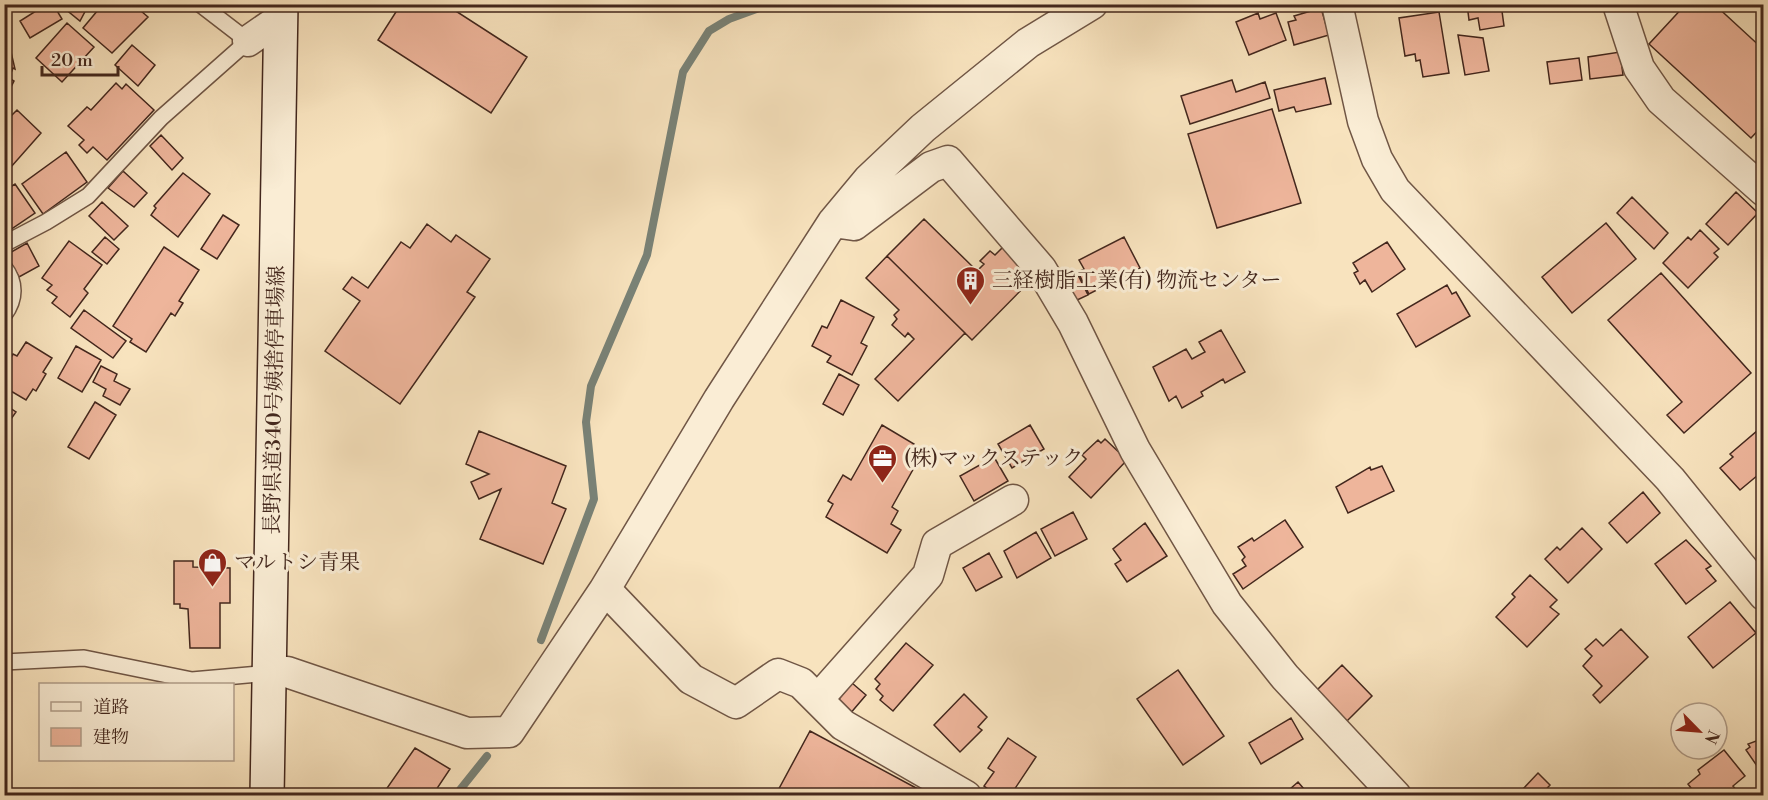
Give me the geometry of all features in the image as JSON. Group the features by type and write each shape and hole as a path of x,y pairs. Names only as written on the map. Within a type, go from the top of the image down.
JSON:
{"main road":[{"name":"長野県道340号姨捨停車場線","path":"267,795 281,12"}],"street":[{"path":"269,673 287,672 467,733 509,732 604,589 719,399 832,222 868,180 923,128 1028,43 1092,4"},
{"path":"1337,4 1363,121 1377,159 1395,190 1670,478 1764,595"},
{"path":"1618,4 1639,68 1661,100 1764,191"},
{"path":"248,41 281,12"},
{"path":"832,222 854,225 931,167 948,161 1041,269 1073,323 1141,460 1227,604 1285,678 1396,795"},
{"path":"818,699 928,574 937,544 1013,501"},
{"path":"604,589 691,680 736,703 778,674 801,683 843,725 966,795"}],"lane":[{"path":"4,244 88,196 161,118 248,41 200,4"},
{"path":"4,267 13,279 12,304 4,315"},
{"path":"4,662 84,657 192,680 269,673"}],"building":[{"path":"16,4 39,4 17,10"},
{"path":"47,4 53,4 62,19 30,38 20,21"},
{"path":"59,4 86,4 88,6 80,21"},
{"path":"103,4 147,4 141,11 148,17 112,53 83,28"},
{"path":"401,4 445,4 527,57 491,113 378,40"},
{"path":"1467,4 1501,4 1504,26 1480,30 1478,18 1469,20"},
{"path":"1686,4 1714,4 1764,50 1764,124 1751,138 1649,44"},
{"path":"1321,8 1329,35 1294,45 1288,22 1296,20 1294,16"},
{"path":"1439,12 1449,73 1423,77 1420,60 1416,61 1415,54 1405,56 1399,18"},
{"path":"1258,13 1260,19 1276,13 1286,40 1249,55 1236,22"},
{"path":"4,22 15,69 13,68 9,78 14,81 4,101"},
{"path":"67,23 94,47 62,82 36,58"},
{"path":"1458,35 1483,38 1489,71 1465,75"},
{"path":"132,45 155,65 138,86 115,65"},
{"path":"1620,52 1623,75 1590,79 1588,57"},
{"path":"1579,58 1582,80 1550,84 1547,62"},
{"path":"1325,78 1331,104 1296,112 1294,107 1279,111 1274,90"},
{"path":"1232,80 1236,92 1265,82 1270,98 1190,124 1181,96"},
{"path":"116,83 122,89 126,84 154,110 107,160 93,147 87,153 79,145 84,140 68,126 87,107 91,110"},
{"path":"1272,109 1301,203 1217,228 1188,134"},
{"path":"17,110 41,133 11,167 4,161 4,123"},
{"path":"161,135 183,158 172,170 150,146"},
{"path":"66,152 87,182 43,214 22,184"},
{"path":"123,171 147,193 134,207 108,188"},
{"path":"183,173 210,194 178,237 151,215 156,208 154,206"},
{"path":"15,184 35,213 4,234 4,191"},
{"path":"1736,192 1758,213 1728,245 1706,224"},
{"path":"1632,197 1668,233 1654,249 1617,213"},
{"path":"102,202 128,226 114,240 89,216"},
{"path":"223,215 239,225 217,259 201,249"},
{"name":"三経樹脂工業(有) 物流センター","path":"924,219 977,271 984,264 980,261 990,251 995,255 1003,247 1034,277 972,340 887,256"},
{"path":"1606,223 1636,259 1572,313 1542,277"},
{"path":"427,224 451,242 456,235 490,259 467,292 475,297 400,404 325,351 360,301 343,289 352,277 368,288 401,242 410,248"},
{"path":"1700,230 1719,249 1714,253 1718,257 1688,288 1663,263 1688,237 1691,240"},
{"path":"105,237 119,249 107,264 92,252"},
{"path":"1124,237 1140,268 1089,294 1078,272 1084,269 1079,260"},
{"path":"69,241 102,265 84,289 88,293 70,317 52,303 57,297 47,290 52,285 42,278"},
{"path":"1387,242 1405,269 1372,292 1365,280 1360,284 1354,273 1358,271 1353,263"},
{"path":"27,243 39,266 19,277 6,255"},
{"path":"164,247 199,270 179,301 183,303 175,316 171,313 146,352 130,342 132,339 113,326"},
{"path":"887,256 965,333 898,401 875,379 914,339 908,333 905,337 892,325 897,319 894,315 899,310 866,278"},
{"path":"1077,273 1088,295 1075,301 1064,280"},
{"path":"1661,273 1751,373 1684,433 1667,415 1682,402 1608,320"},
{"path":"1447,285 1452,294 1456,292 1470,316 1416,347 1397,314"},
{"path":"841,300 874,317 861,343 867,346 852,375 827,362 831,356 812,346 822,326 827,328"},
{"path":"84,310 126,341 113,358 71,328"},
{"path":"1221,330 1245,372 1225,383 1223,379 1201,392 1203,396 1182,408 1176,396 1169,401 1153,367 1186,349 1192,359 1205,352 1199,342"},
{"path":"26,342 52,358 43,372 46,374 36,391 33,389 26,400 4,387 4,377 9,369 5,367 13,354 17,356"},
{"path":"76,346 101,360 82,392 58,378"},
{"path":"101,366 117,374 114,381 130,389 120,405 103,396 106,389 93,382"},
{"path":"839,374 859,385 843,415 823,404"},
{"path":"95,402 116,415 89,459 68,447"},
{"path":"4,404 16,412 4,429"},
{"path":"882,425 914,444 910,451 920,457 892,507 898,511 891,524 901,530 887,553 826,517 833,504 828,501 843,475 851,480"},
{"path":"1030,425 1044,449 1012,468 998,444"},
{"path":"1764,425 1764,470 1740,490 1720,468 1733,457 1730,454"},
{"path":"479,431 566,466 552,503 566,509 543,564 480,539 501,489 479,499 471,482 489,474 466,464"},
{"path":"1105,439 1127,460 1091,498 1069,477 1086,459 1082,455 1098,440 1101,443"},
{"path":"994,457 1008,481 974,501 960,476"},
{"path":"1382,466 1394,491 1348,513 1336,487 1370,467 1371,470"},
{"path":"4,469 11,475 4,482"},
{"path":"1643,492 1660,513 1627,543 1609,523"},
{"path":"1073,512 1087,539 1055,556 1041,529"},
{"path":"1285,520 1303,547 1243,589 1233,574 1246,566 1242,560 1245,557 1238,547 1252,538 1254,541"},
{"path":"1145,523 1167,556 1127,582 1115,564 1121,560 1113,549"},
{"path":"1582,528 1602,549 1568,583 1545,559 1557,547 1560,550"},
{"path":"1036,532 1051,558 1017,578 1004,551"},
{"path":"1686,540 1711,566 1706,569 1716,581 1686,604 1655,564"},
{"path":"989,553 1002,577 976,591 963,568"},
{"path":"174,561 193,561 193,567 230,568 230,603 220,603 220,648 190,648 188,609 180,608 180,604 174,604"},
{"path":"1530,575 1557,600 1550,607 1559,614 1527,647 1496,617 1515,597 1512,594"},
{"path":"1730,602 1756,633 1713,668 1688,637"},
{"path":"1621,629 1648,657 1600,703 1593,695 1602,686 1583,666 1592,656 1585,649 1596,639 1603,646"},
{"path":"906,643 933,665 893,711 880,700 883,696 876,689 880,684 875,679"},
{"path":"1342,665 1372,696 1347,721 1317,690"},
{"path":"1178,670 1224,736 1183,765 1137,699"},
{"path":"852,683 866,695 849,715 835,704"},
{"path":"964,694 987,717 978,727 982,730 960,752 934,725"},
{"path":"1291,718 1303,739 1261,764 1249,743"},
{"path":"810,731 931,796 775,796"},
{"path":"1008,738 1036,757 1010,796 998,796 984,786 994,772 988,768"},
{"path":"1764,738 1764,776 1746,750 1750,747 1748,744"},
{"path":"415,748 450,769 432,796 386,796 388,793 385,791"},
{"path":"1729,756 1745,776 1733,786 1737,791 1732,796 1697,796 1688,784 1700,774 1698,770 1710,761 1729,761"},
{"path":"1538,773 1550,785 1540,796 1528,796 1522,790"},
{"path":"1298,782 1310,796 1282,796"}],"waterway":[{"path":"541,640 594,499 586,422 591,386 647,255 683,72 709,31 729,19 770,4"},
{"path":"455,796 487,756"}],"place":[{"name":"三経樹脂工業(有) 物流センター","path":"971,306"},
{"name":"(株)マックステック","path":"883,484"},
{"name":"マルトシ青果","path":"213,588"}]}
